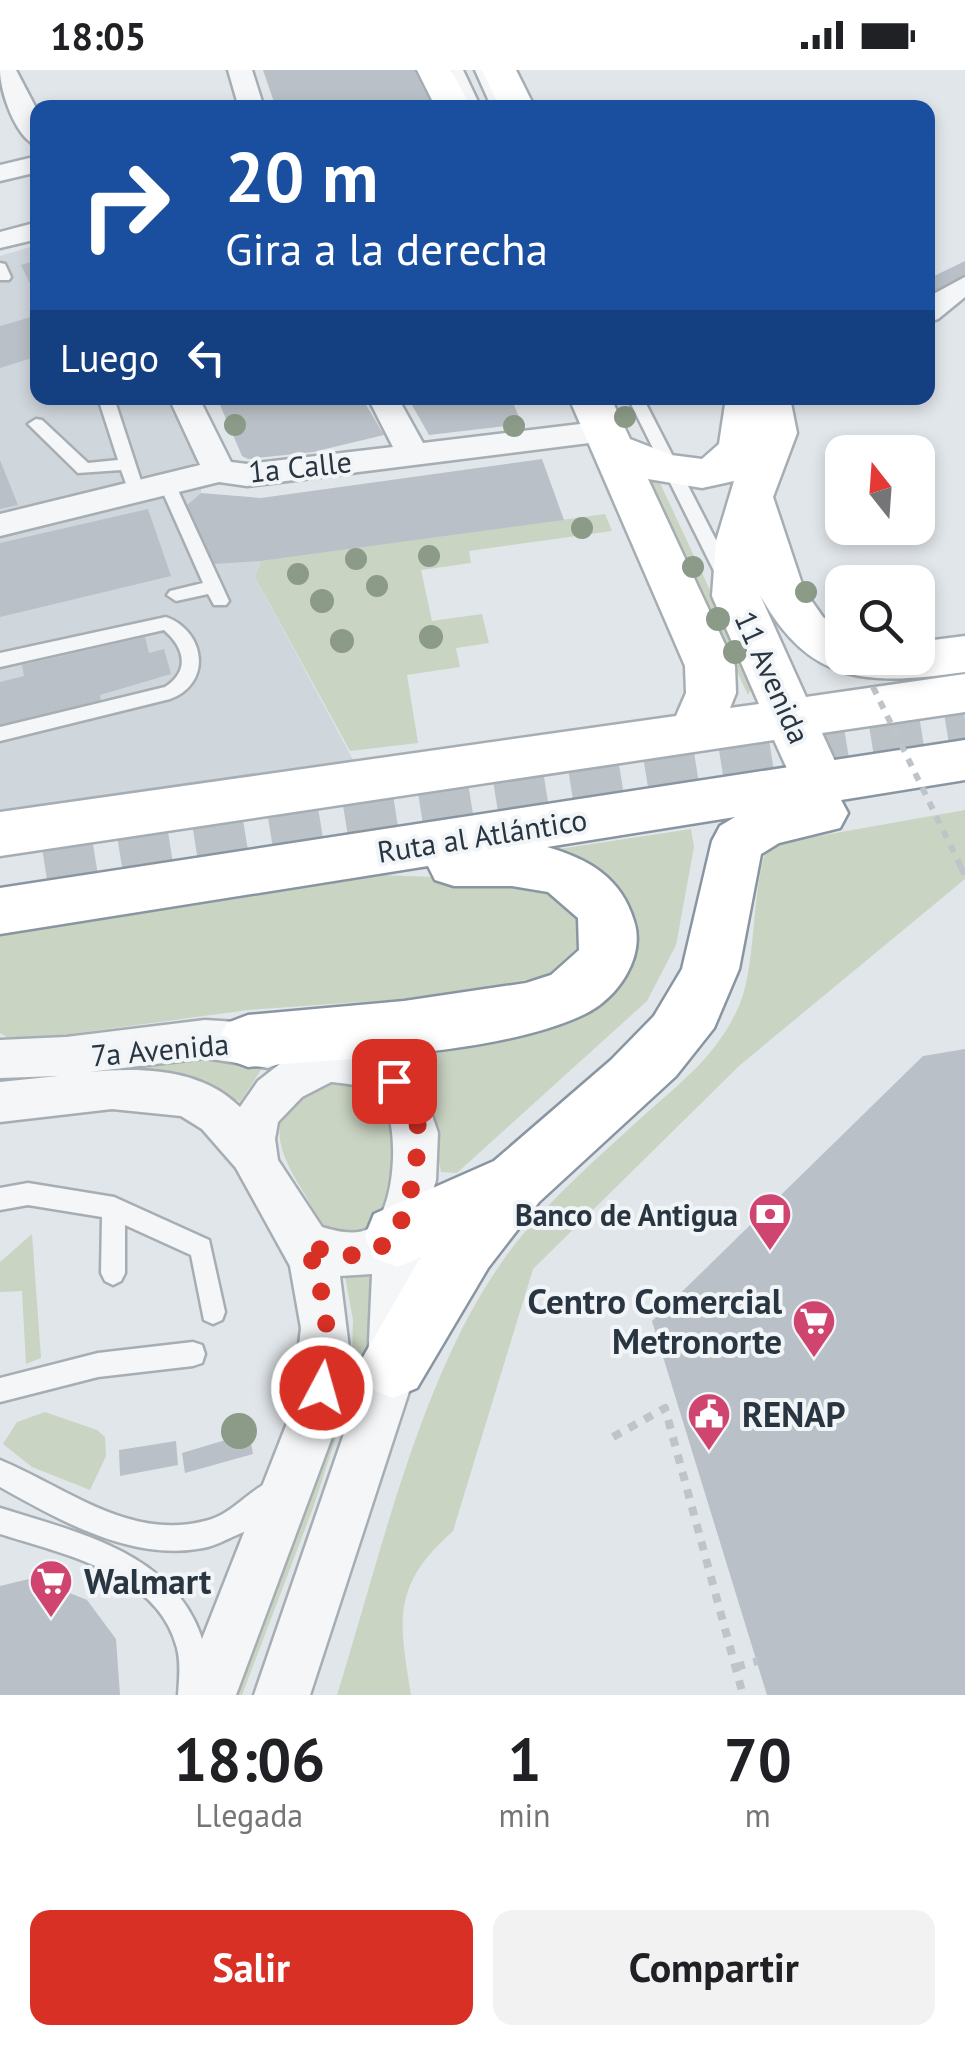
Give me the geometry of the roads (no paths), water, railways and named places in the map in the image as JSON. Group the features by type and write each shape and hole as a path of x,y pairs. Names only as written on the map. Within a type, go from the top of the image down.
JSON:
{"main road":[{"path":"434,70 450,100"},
{"path":"499,70 514,100"},
{"path":"611,419 672,472 695,474 723,467 738,454 746,428 741,405"},
{"name":"11 Avenida","path":"770,405 776,433 752,492 740,540 736,596 820,782"},
{"name":"11 Avenida","path":"611,419 710,666 711,692 694,730"},
{"path":"752,492 768,562 785,596 825,643"},
{"path":"935,658 965,654"},
{"path":"0,834 965,692"},
{"name":"Ruta al Atlántico","path":"0,911 965,760"},
{"path":"393,1364 446,1272 518,1181 620,1090 694,1009 717,952 735,850 746,833 765,825 851,807 899,770"},
{"path":"248,1041 388,1028 526,1008 569,995 600,972 611,946 608,916 588,890 561,871 509,864 306,864"},
{"path":"323,1065 388,1028"},
{"path":"397,1236 518,1181"}],"street":[{"path":"4,70 30,122"},
{"path":"240,70 249,100"},
{"path":"0,173 30,166"},
{"path":"0,240 30,232"},
{"path":"2,266 30,249"},
{"path":"935,307 946,295 965,286"},
{"path":"187,405 220,471"},
{"path":"387,405 413,454"},
{"name":"1a Calle","path":"0,524 144,481 220,471 247,476 413,454 611,419"},
{"name":"7a Avenida","path":"0,1059 40,1060 182,1043 248,1041 323,1065"},
{"path":"208,1695 316,1413 327,1364 326,1311 306,1244 254,1156 258,1122 273,1094 299,1072 323,1065 364,1066 394,1081 412,1106 419,1138 411,1192 397,1236 393,1364 282,1695"},
{"name":"7a Avenida","path":"0,1102 139,1088 164,1090 218,1115 254,1156"},
{"path":"306,1244 342,1256 378,1250 397,1236"}],"lane":[{"path":"457,70 471,100"},
{"path":"481,70 495,100"},
{"path":"109,405 144,481 216,594 176,595"},
{"path":"36,424 84,469 144,481"},
{"path":"672,472 736,596"},
{"path":"0,660 166,623 176,627 188,650 191,671 187,681 170,692 0,734"},
{"path":"0,1199 28,1194 114,1208 200,1248 213,1312"},
{"path":"113,1274 114,1208"},
{"path":"0,1390 98,1364 192,1354"},
{"path":"0,1473 54,1505 159,1540 196,1540 251,1512 295,1466"},
{"path":"0,1521 134,1570 166,1597 192,1650 192,1695"}],"tunnel":[{"path":"45,867 965,719"}],"place":[{"name":"Banco de Antigua","path":"770,1252"},
{"name":"Centro Comercial Metronorte","path":"814,1359"},
{"name":"RENAP","path":"709,1452"},
{"name":"Walmart","path":"51,1619"}]}
